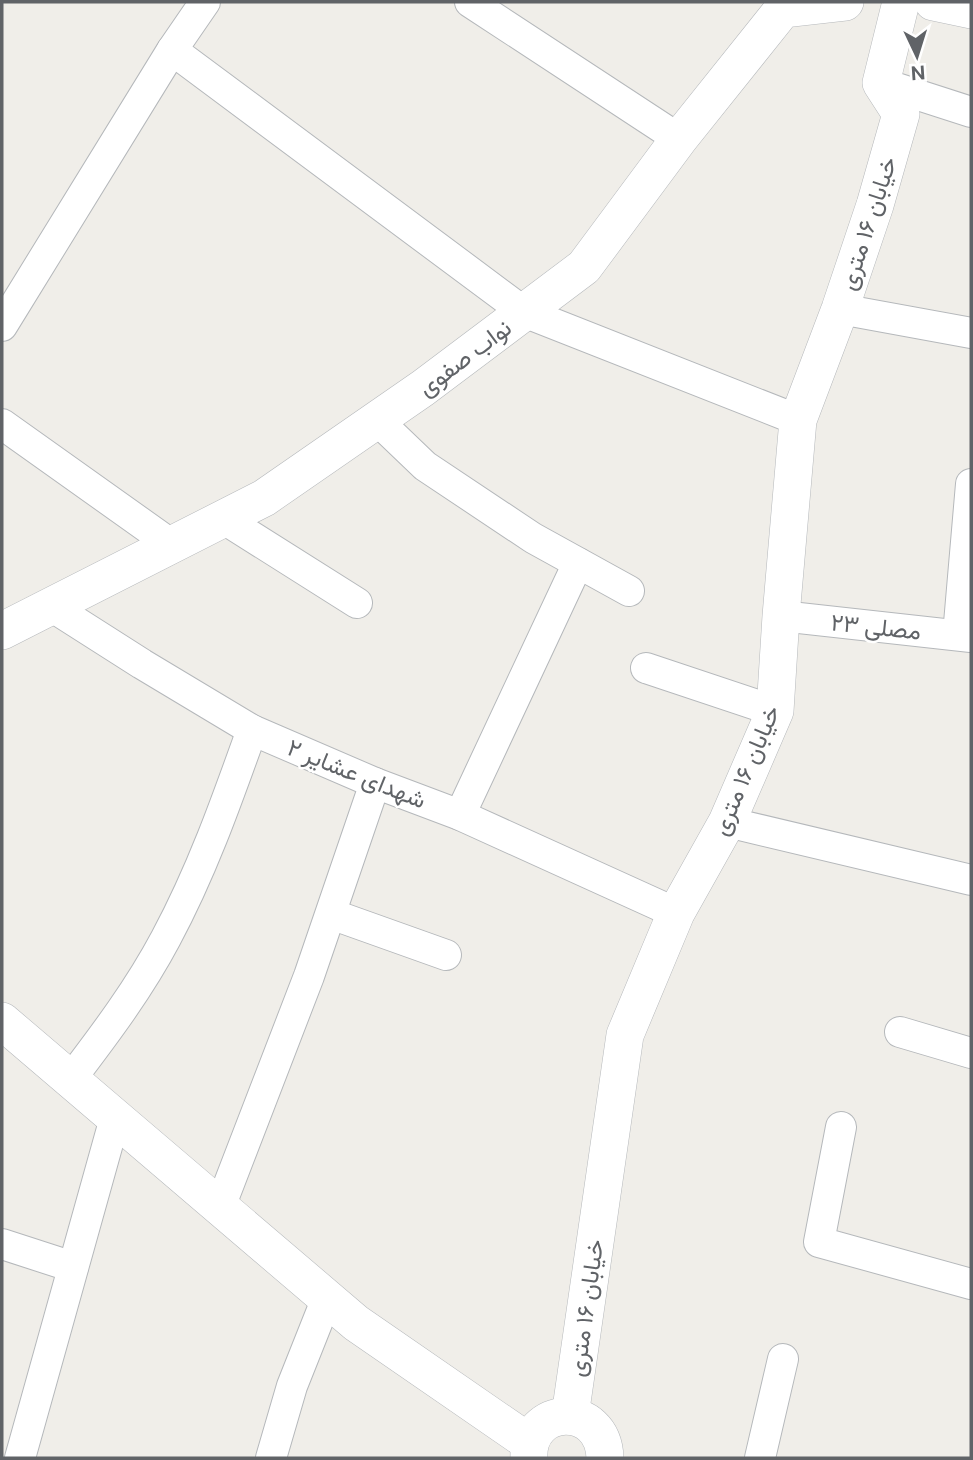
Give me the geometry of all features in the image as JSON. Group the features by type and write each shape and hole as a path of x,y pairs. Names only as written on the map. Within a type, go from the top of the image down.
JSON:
{"street":[{"path":"2,324 172,50 205,2"},
{"path":"470,2 679,139"},
{"name":"نواب صفوی","path":"2,631 264,498 377,420 524,312 584,267 679,139 783,9 845,2"},
{"path":"901,2 881,83 971,112"},
{"path":"933,2 971,10"},
{"path":"172,50 524,312 798,420"},
{"name":"خیابان ۱۶ متری","path":"570,1416 625,1035 676,913 727,822 775,711 780,616 798,420 840,309 875,205 901,114 881,83"},
{"path":"840,309 971,333"},
{"path":"377,420 425,466 533,538 629,591"},
{"path":"2,424 172,545"},
{"path":"965,636 971,484"},
{"path":"224,519 357,603"},
{"path":"460,815 578,563"},
{"name":"شهدای عشایر ۲","path":"51,606 252,730 375,783 460,815 676,913"},
{"name":"مصلی ۲۳","path":"780,616 965,636"},
{"path":"646,668 775,711"},
{"path":"70,1080 124,1008 166,938 208,852 252,730"},
{"path":"219,1207 304,989 375,783"},
{"path":"727,822 971,880"},
{"path":"331,914 446,955"},
{"path":"2,1021 356,1322 529,1451 536,1431 545,1422 570,1416 582,1419 601,1435 605,1458"},
{"path":"900,1032 971,1053"},
{"path":"20,1458 115,1118"},
{"path":"841,1127 819,1242 971,1284"},
{"path":"2,1244 73,1267"},
{"path":"271,1458 292,1386 327,1298"},
{"path":"760,1458 783,1359"}]}
